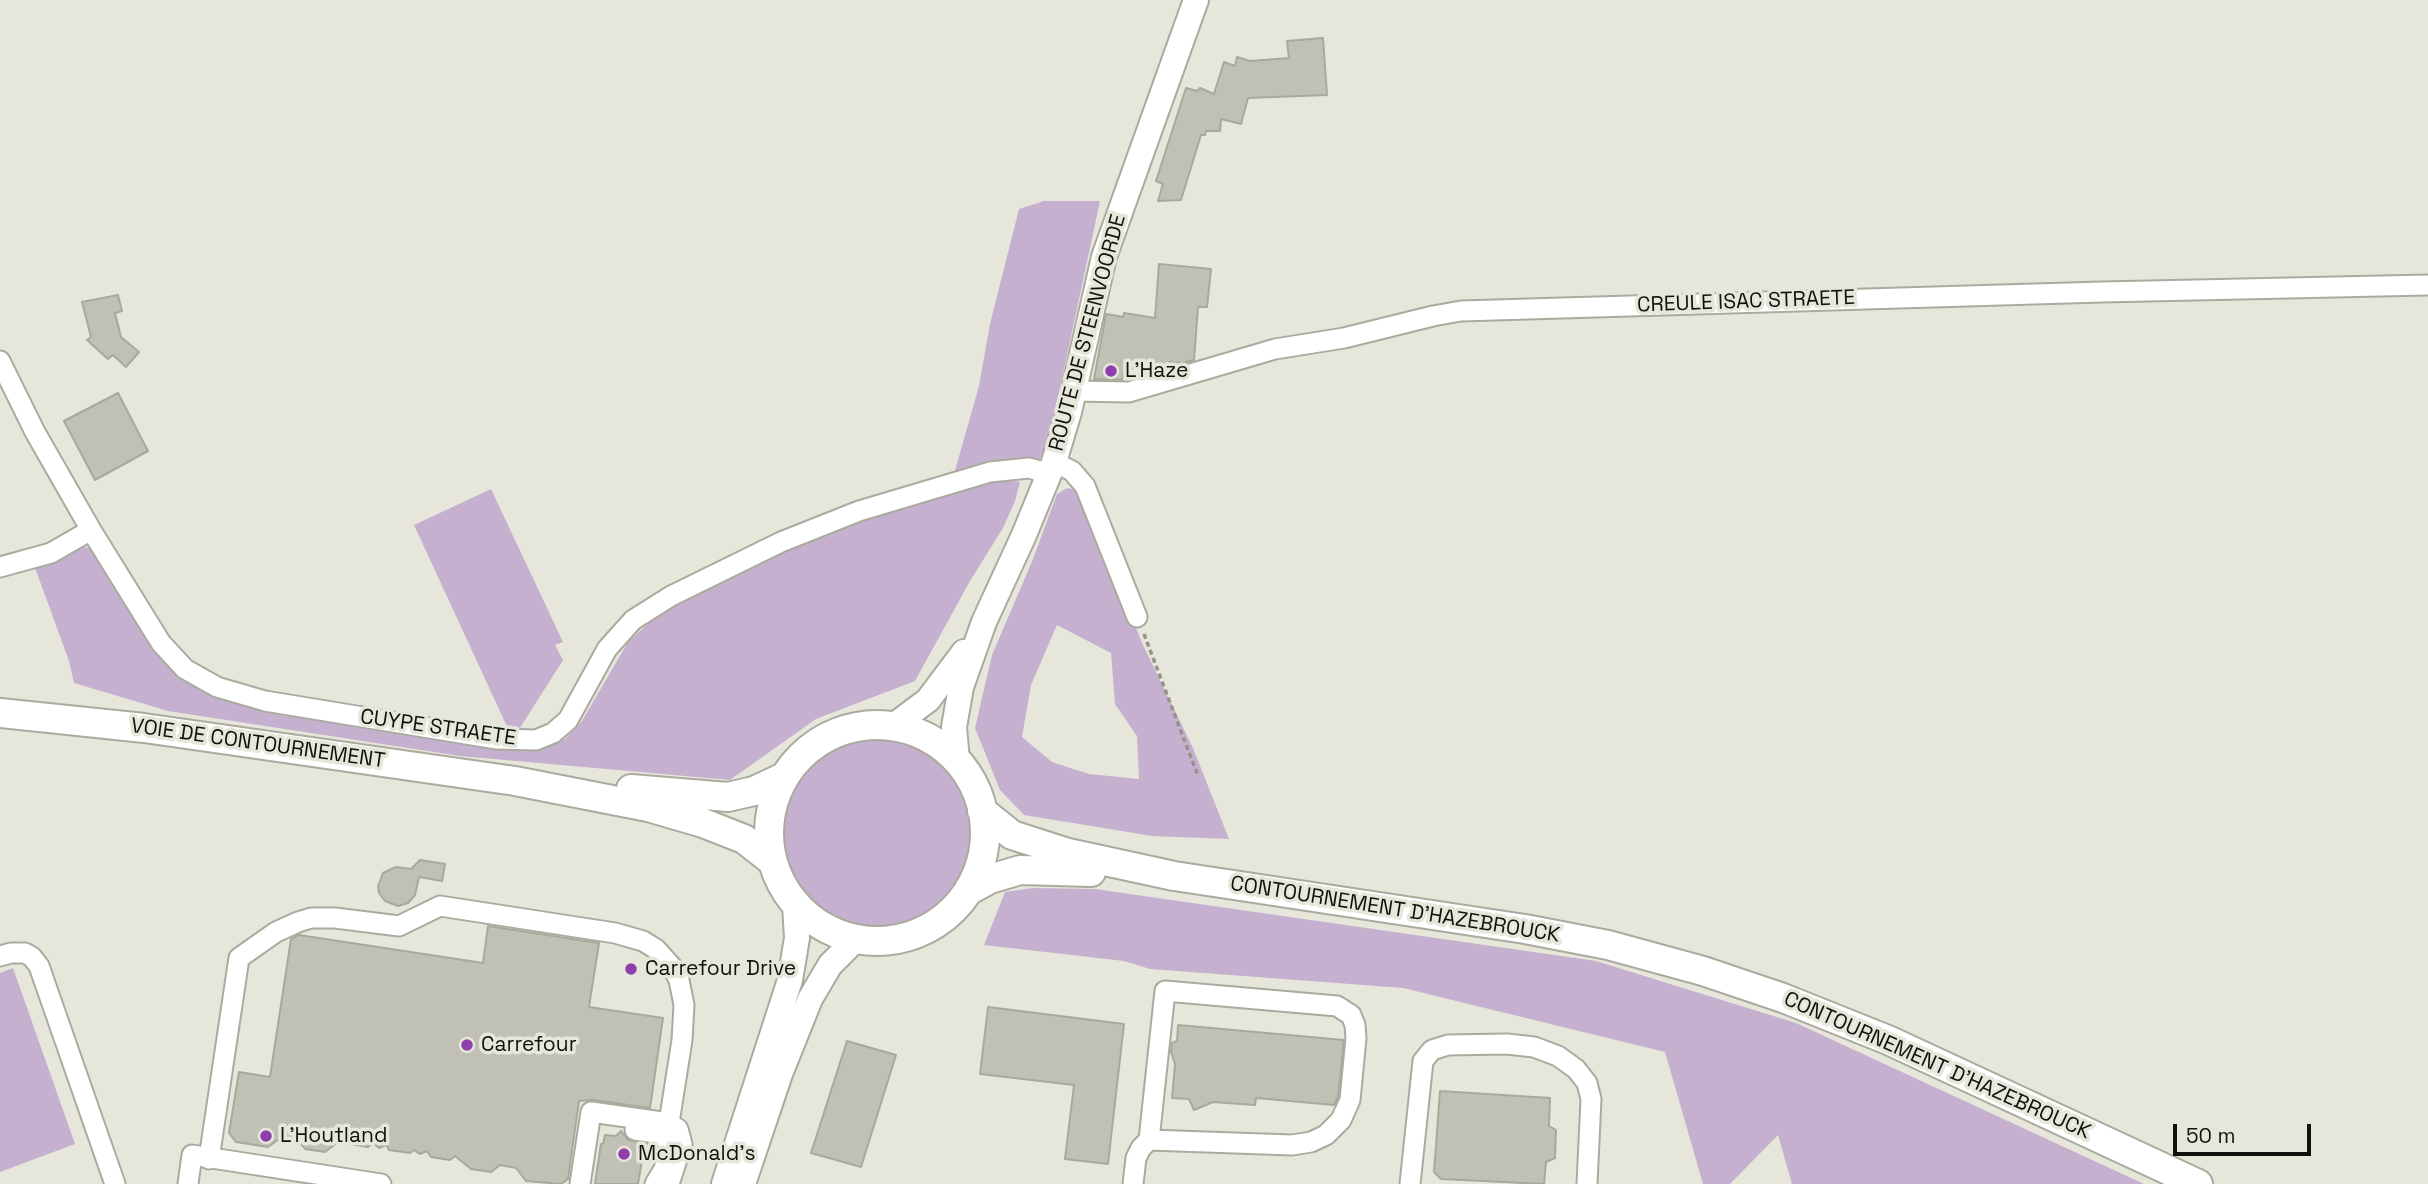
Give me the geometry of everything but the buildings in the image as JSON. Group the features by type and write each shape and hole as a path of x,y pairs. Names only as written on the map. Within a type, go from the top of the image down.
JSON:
{"highway":[{"name":"VOIE DE CONTOURNEMENT","path":"0,713 154,729 515,781 648,807 711,826 744,839 772,861"},
{"path":"863,726 891,727 932,741 957,761 970,779 982,811 985,832 977,873 968,891 944,917 914,934 891,940 856,939 818,924 795,904 783,888 772,861 769,822 773,803 784,777 803,754 826,738 863,726"},
{"name":"VOIE DE CONTOURNEMENT","path":"515,781 721,797 747,794 784,777"},
{"name":"CONTOURNEMENT D'HAZEBROUCK","path":"982,811 1003,829 1023,840 1068,853 1174,876 1502,925 1621,948 1703,971 1783,998 1888,1040 2198,1184"},
{"name":"CONTOURNEMENT D'HAZEBROUCK","path":"968,891 1000,875 1031,869 1174,876"}],"main road":[{"name":"ROUTE DE STEENVOORDE","path":"957,761 954,727 956,707 984,622 1052,468 1074,391 1104,257 1196,0"},
{"name":"ROUTE DE STEENVOORDE","path":"891,727 913,713 936,692 984,622"},
{"path":"724,1184 790,980 797,938 795,904"},
{"path":"743,1184 780,1074 810,999 830,965 856,939"}],"street":[{"name":"CREULE ISAC STRAETE","path":"1074,391 1129,392 1275,349 1344,338 1461,311 2428,285"},
{"name":"CUYPE STRAETE","path":"0,361 35,432 91,530 167,652 185,670 205,682 275,703 497,739 525,741 545,737 563,726 615,637 633,620 671,596 799,533 859,511 998,470 1052,468"},
{"path":"1052,468 1072,471 1085,486 1138,617"},
{"path":"0,567 51,553 91,530"},
{"path":"209,1159 239,958 275,932 310,918 335,918 399,926 440,906 615,933 656,949 673,968 679,980 684,1005 682,1040 653,1170 654,1184"},
{"path":"0,956 25,953 33,957 39,966 115,1184"},
{"path":"1133,1184 1136,1158 1141,1147 1149,1140 1164,990 1336,1006 1351,1015 1356,1038 1350,1100 1341,1120 1326,1135 1311,1142 1292,1145 1149,1140"},
{"path":"1410,1184 1423,1061 1432,1050 1439,1047 1507,1044 1534,1047 1558,1056 1576,1069 1587,1083 1591,1099 1587,1184"},
{"path":"580,1184 591,1112 664,1129"},
{"path":"587,1184 596,1134 601,1126 678,1129 682,1138 680,1152 669,1184"},
{"path":"188,1184 192,1155 381,1184"}],"path":[{"path":"1138,617 1198,776"}],"shaded area":[{"path":"1044,201 1100,201 1051,430 1040,459 1015,460 954,474 979,386 990,324 1019,209"},
{"path":"992,481 1020,482 1015,501 1003,528 970,581 915,681 816,719 730,780 460,756 168,711 74,683 69,661 34,565 82,547 96,548 155,646 174,672 198,689 218,698 508,747 529,748 565,739 582,721 628,642 653,619 692,596 815,534"},
{"path":"1067,488 1078,490 1142,643 1193,748 1229,839 1152,836 1024,815 1000,790 975,728 992,655 1057,494","holes":["1057,625 1111,653 1115,704 1137,736 1139,779 1089,774 1052,762 1022,737 1031,685"]},
{"path":"491,489 563,642 555,645 563,660 520,728 513,733 510,733 414,525"},
{"path":"876,737 912,745 929,753 943,765 955,779 963,796 971,832 963,868 955,885 943,899 929,911 912,919 876,927 840,919 823,911 809,899 797,885 789,868 781,832 789,796 797,779 809,765 823,753 840,745"},
{"path":"1033,888 1095,889 1596,961 1796,1023 2144,1184 1792,1184 1778,1135 1730,1184 1703,1184 1665,1052 1403,988 1150,969 1124,961 984,945 1005,892"},
{"path":"13,968 75,1144 0,1172 0,973"}],"place":[{"name":"L'Haze","path":"1111,371"},
{"name":"Carrefour Drive","path":"631,969"},
{"name":"Carrefour","path":"467,1045"},
{"name":"L'Houtland","path":"266,1136"},
{"name":"McDonald's","path":"624,1154"}]}
